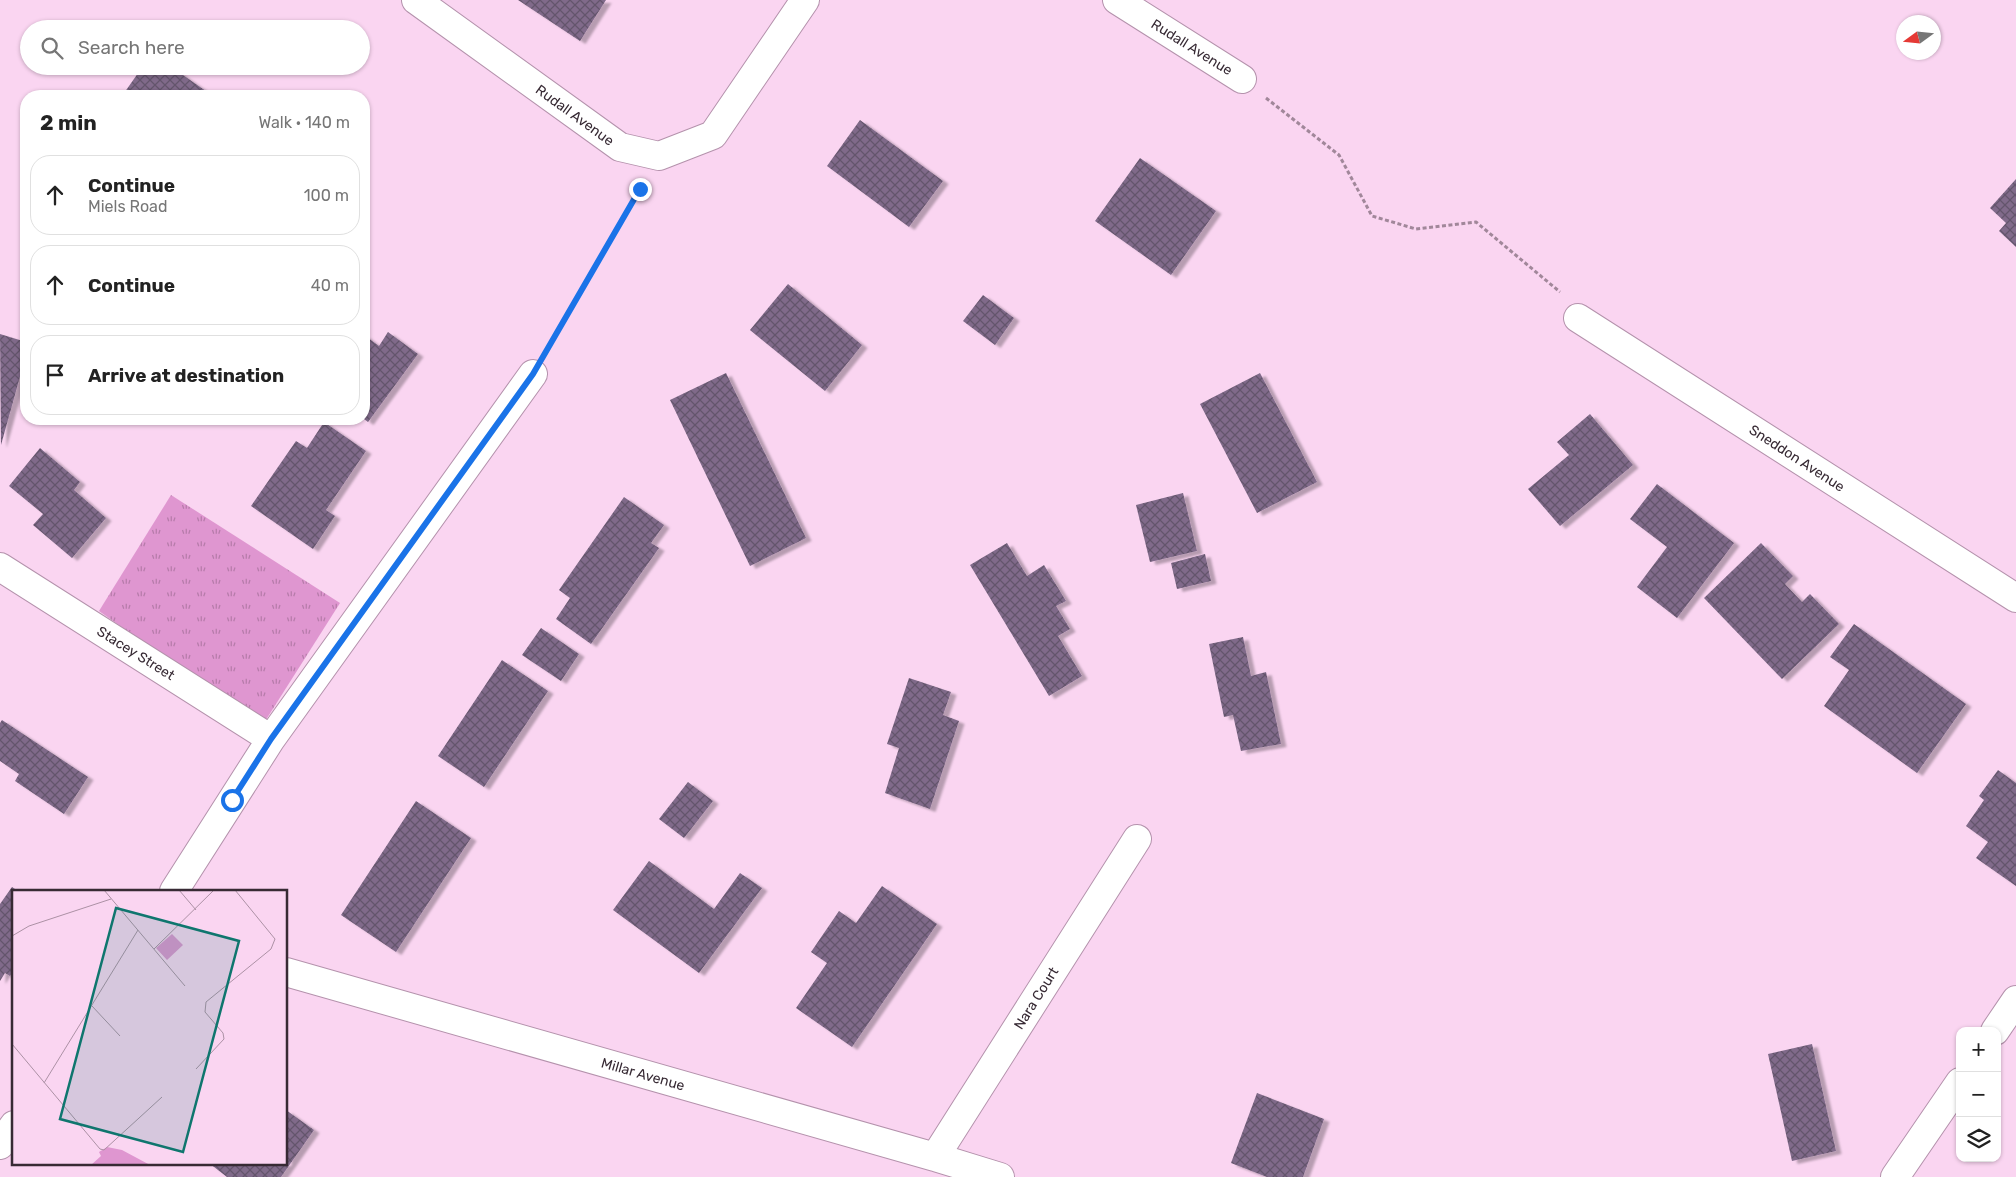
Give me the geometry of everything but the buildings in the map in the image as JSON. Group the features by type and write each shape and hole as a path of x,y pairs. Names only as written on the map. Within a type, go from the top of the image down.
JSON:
{"street":[{"name":"Rudall Avenue","path":"416,0 620,147 659,156"},
{"path":"659,156 713,135 805,0"},
{"name":"Rudall Avenue","path":"1117,0 1242,79"},
{"name":"Sneddon Avenue","path":"1578,318 2016,598"},
{"path":"175,890 271,739 533,374"},
{"name":"Stacey Street","path":"0,567 271,739"},
{"name":"Nara Court","path":"935,1157 1137,839"},
{"name":"Millar Avenue","path":"288,973 1000,1177"},
{"path":"1998,1027 2016,1000"},
{"path":"1895,1177 1956,1088"},
{"path":"0,1144 12,1128"}],"path":[{"path":"1242,79 1339,155 1372,216 1416,229 1476,222 1561,294 1578,318"},
{"path":"533,374 659,156"}],"green space":[{"path":"171,495 340,603 262,726 99,611"}],"route":[{"path":"232,800 271,739 533,374 640,189"}]}
